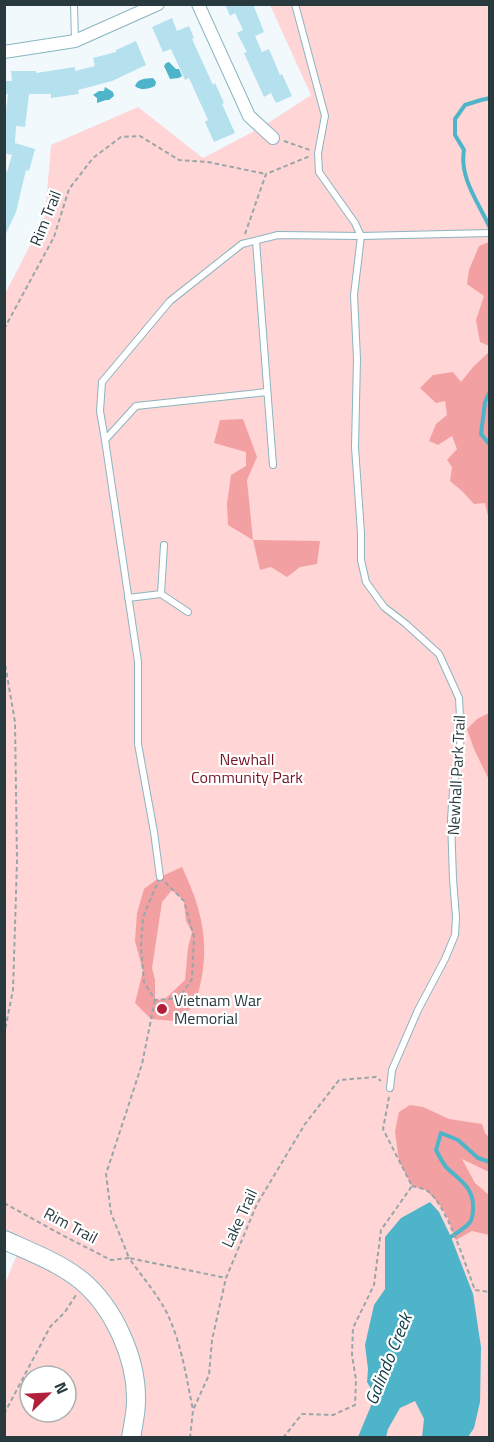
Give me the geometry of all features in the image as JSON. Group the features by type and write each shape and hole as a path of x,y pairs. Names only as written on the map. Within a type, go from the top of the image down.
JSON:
{"street":[{"path":"4,52 75,40 158,4"},
{"path":"198,4 249,116 273,138"},
{"path":"4,1240 56,1264 82,1281 109,1314 129,1354 135,1380 136,1402 130,1437"}],"lane":[{"path":"74,4 75,40"},
{"path":"295,4 325,116 318,153 319,172 355,223 361,236"},
{"path":"160,877 138,744 138,662 100,411 102,382 171,301 242,244 278,235 489,233"},
{"name":"Newhall Park Trail","path":"361,236 354,296 357,359 355,447 361,560 366,582 384,607 439,654 459,698 461,738 451,819 456,916 454,935 445,959 418,1010 392,1070 390,1088"},
{"path":"256,241 273,465"},
{"path":"105,441 136,405 267,392"},
{"path":"161,594 164,545"},
{"path":"128,598 161,594 188,612"}],"path":[{"name":"Rim Trail","path":"4,329 54,237 69,189 93,158 121,137 140,136 179,160 208,162 266,174"},
{"path":"273,138 318,153"},
{"path":"242,244 266,174 318,153"},
{"path":"4,658 15,722 17,861 13,990 4,1035"},
{"path":"154,1000 179,998 192,979 194,938 184,901 160,877 143,917 141,947 144,982 154,1000 142,1064 105,1174 111,1213 129,1258 170,1319 193,1410"},
{"name":"Lake Trail","path":"190,1437 193,1410 209,1375 212,1340 226,1278 257,1204 305,1124 339,1080 376,1077 390,1088"},
{"path":"390,1088 382,1129 412,1186 426,1190 440,1204 447,1216 475,1290 489,1292"},
{"path":"283,1437 302,1414 333,1415 355,1406 353,1328 374,1285 381,1230 412,1186"},
{"name":"Rim Trail","path":"4,1203 111,1260 129,1258 226,1278"},
{"path":"4,1414 51,1327 75,1298 82,1281"}],"green space":[{"name":"Newhall Community Park","path":"270,5 489,5 489,1437 5,1437 5,1284 20,1247 5,1240 4,296 45,216 51,145 138,107 203,158 262,127 311,95"}],"shaded area":[{"path":"489,242 489,346 480,342 476,320 484,296 467,284 469,270 479,246"},
{"path":"489,352 489,520 485,503 474,504 450,481 452,467 447,460 457,449 452,436 438,445 429,441 436,424 447,415 445,401 436,403 420,388 433,375 453,372 461,382"},
{"path":"243,419 257,457 247,480 253,540 228,525 227,504 231,475 246,466 246,452 214,443 220,420"},
{"path":"253,540 320,541 317,564 300,567 287,577 271,567 260,570"},
{"path":"489,713 489,779 467,729 477,719"},
{"path":"182,867 198,906 203,933 204,961 197,996 190,1009 174,1021 151,1019 135,1003 143,971 135,941 137,913 144,889 160,877","holes":["172,890 184,901 186,921 192,932 185,980 165,999 155,1000 155,980 152,968 162,902"]},
{"path":"410,1105 423,1107 449,1119 482,1124 489,1137 489,1172 462,1159 475,1183 489,1195 489,1235 472,1231 456,1240 447,1216 439,1204 426,1190 412,1186 399,1161 395,1131 399,1112"}],"water":[{"path":"169,62 179,69 182,76 170,79 164,66"},
{"path":"153,78 156,82 155,86 140,89 135,86 140,80"},
{"path":"105,87 113,92 114,96 97,103 97,98 93,95 104,91"},
{"path":"430,1202 439,1212 451,1237 473,1294 481,1347 480,1402 474,1428 468,1437 422,1437 424,1419 415,1401 400,1408 386,1437 358,1437 375,1396 367,1382 365,1345 374,1305 385,1289 385,1237 401,1218"}],"building":[{"path":"225,4 253,4 264,32 255,36 262,52 269,49 292,96 276,103 271,93 264,97 244,53 247,52 237,33 243,30 235,13 230,16"},
{"path":"172,18 177,31 189,26 194,38 192,39 213,85 215,83 235,133 214,142 205,122 208,120 189,78 185,80 171,49 163,52 152,27"},
{"path":"136,41 146,65 112,81 78,90 79,94 51,98 51,94 29,94 25,127 16,126 15,143 35,149 29,171 26,170 16,212 4,238 4,171 7,172 12,155 4,153 4,112 6,112 8,94 4,94 4,81 12,81 11,71 36,71 36,73 75,67 75,71 95,66 93,58 116,52"}],"waterway":[{"name":"Galindo Creek","path":"490,98 465,105 455,119 455,135 464,150 463,160 467,180 490,228"},
{"name":"Galindo Creek","path":"490,391 485,402 481,434 490,445"},
{"name":"Galindo Creek","path":"448,1239 470,1222 473,1201 468,1189 446,1167 436,1150 441,1133 458,1140 478,1158 490,1162"}],"place":[{"name":"Vietnam War Memorial","path":"162,1009"}]}
